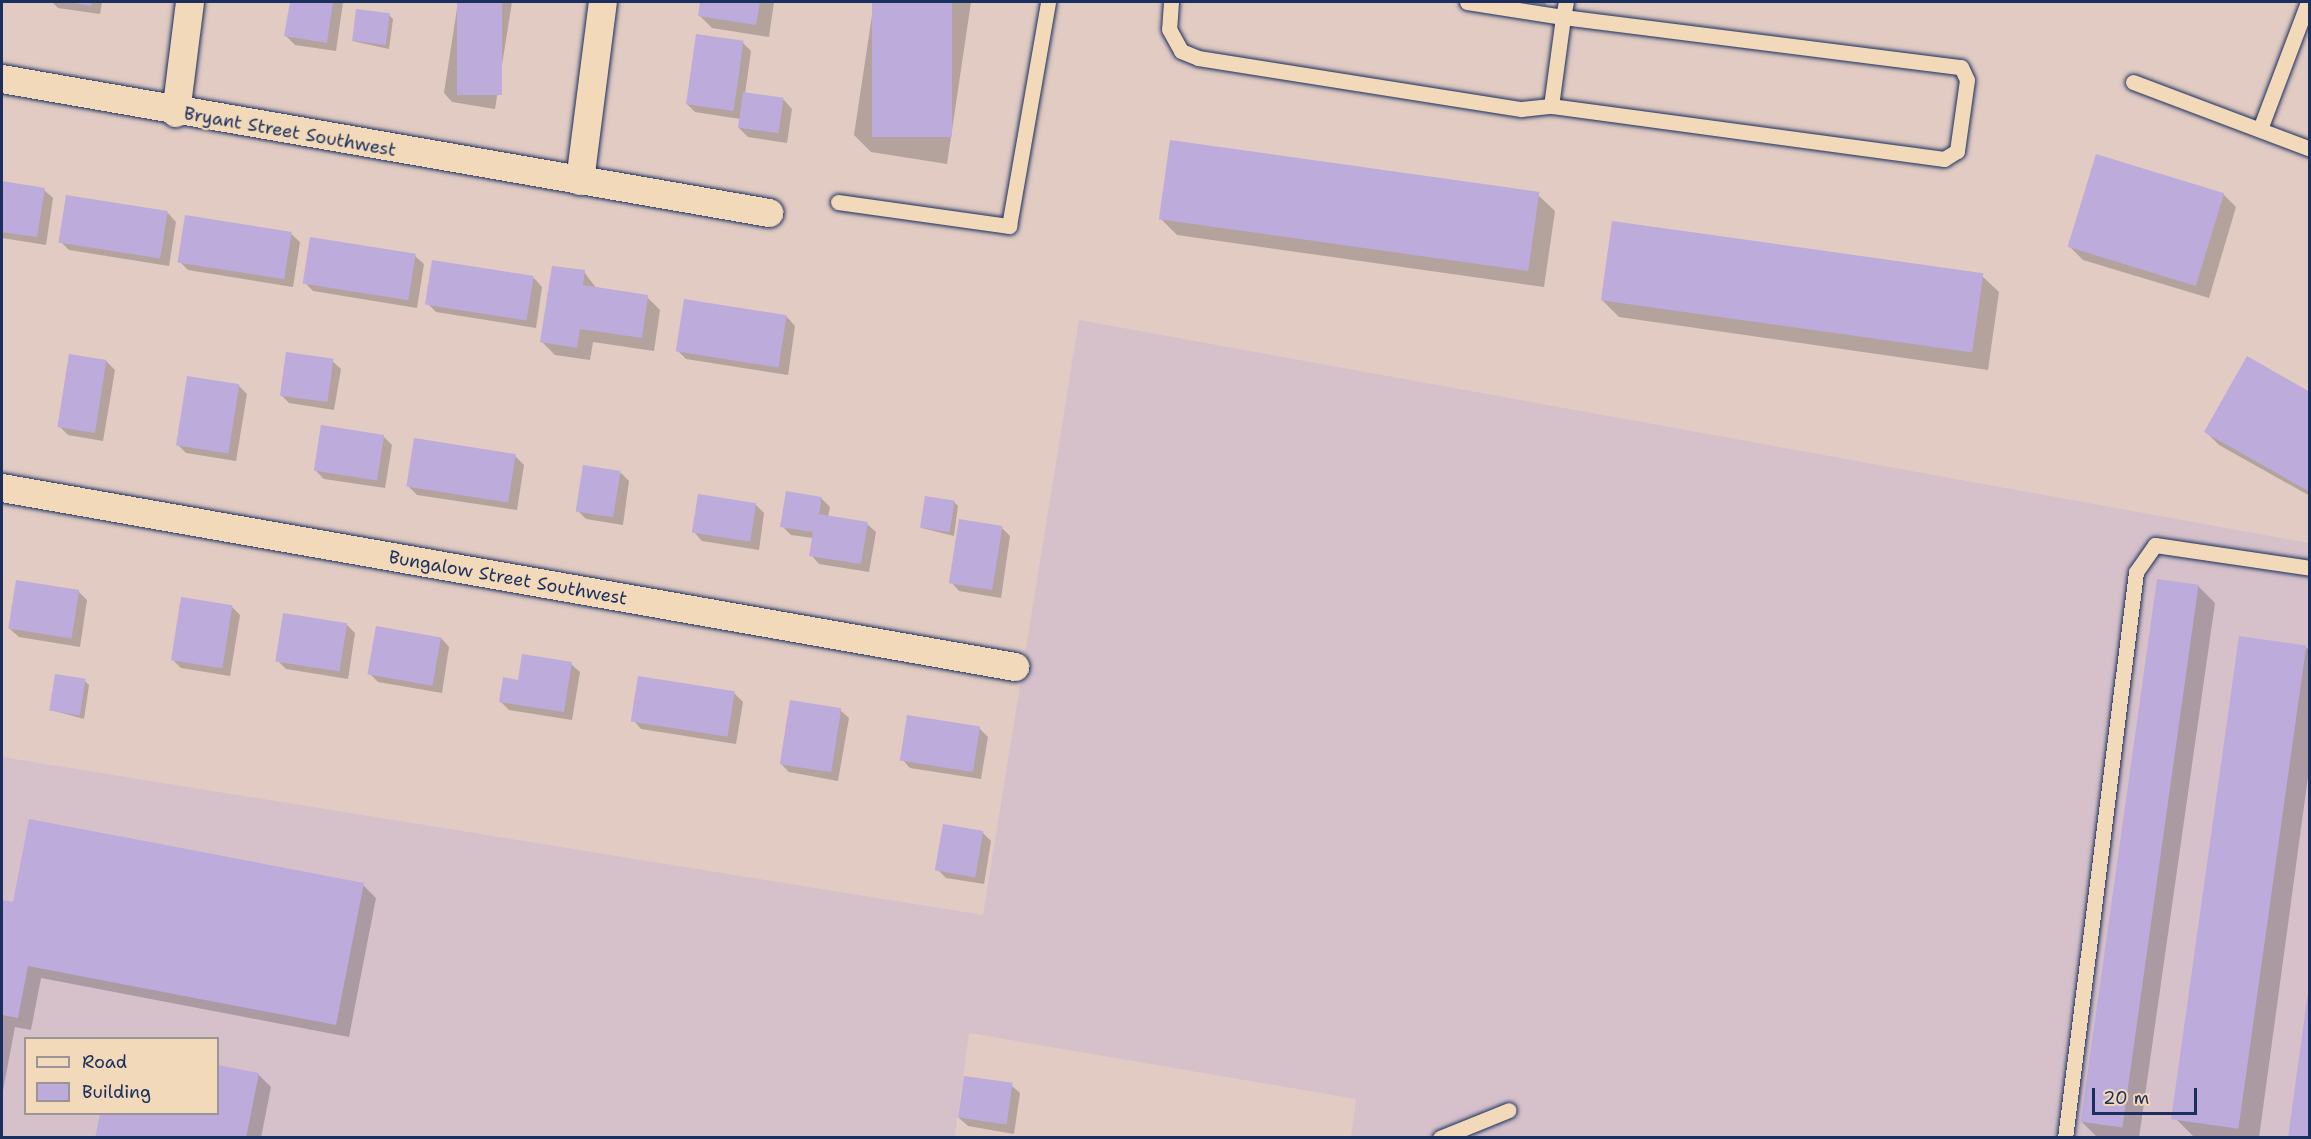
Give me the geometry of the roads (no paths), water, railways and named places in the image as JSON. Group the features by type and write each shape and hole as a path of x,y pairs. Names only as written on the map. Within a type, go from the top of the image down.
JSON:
{"street":[{"path":"176,113 190,2"},
{"path":"580,181 603,2"},
{"name":"Bryant Street Southwest","path":"2,79 176,113 769,213"},
{"name":"Bungalow Street Southwest","path":"2,488 1015,667"}],"lane":[{"path":"838,202 1010,226 1048,2"},
{"path":"1171,2 1169,29 1181,51 1198,58 1521,109 1551,106 1944,159 1958,151 1967,80 1961,67 1565,9 1467,2"},
{"path":"2260,129 2308,2"},
{"path":"1551,106 1565,9"},
{"path":"2133,82 2310,149"},
{"path":"2065,1137 2136,572 2155,545 2310,568"},
{"path":"1440,1137 1509,1110"}]}
